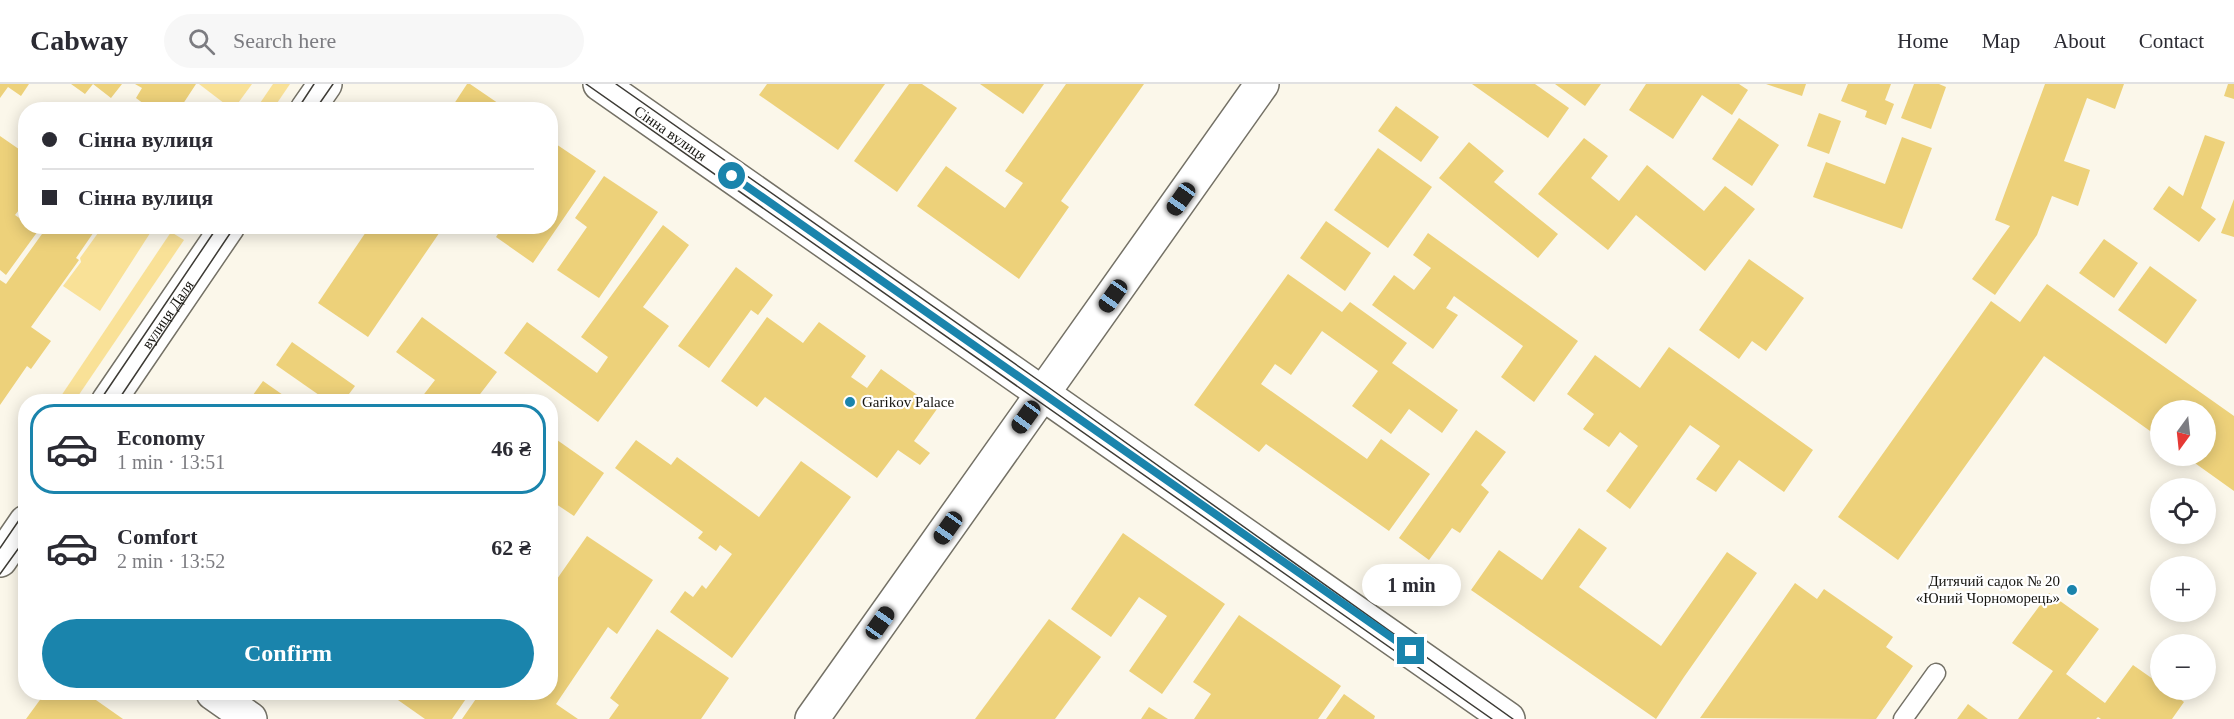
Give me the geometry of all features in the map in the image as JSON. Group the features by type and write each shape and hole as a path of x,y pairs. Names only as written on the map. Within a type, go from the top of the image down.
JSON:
{"street":[{"path":"313,102 325,84"},
{"name":"Сінна вулиця","path":"600,84 1508,719"},
{"path":"812,719 1262,84"},
{"name":"вулиця Даля","path":"113,394 223,234"},
{"path":"223,700 250,719"}],"lane":[{"path":"1903,719 1936,673"}],"shaded area":[{"path":"199,84 252,84 239,102 223,102"},
{"path":"273,84 290,84 278,102 261,102"},
{"path":"97,234 150,234 100,311 63,286 81,262 80,258"},
{"path":"170,234 184,240 79,394 62,394"}],"building":[{"path":"0,84 29,84 21,96 8,87 0,98"},
{"path":"71,84 93,84 85,94"},
{"path":"93,84 122,84 111,98"},
{"path":"135,84 196,84 184,102 141,102 136,98 142,88"},
{"path":"467,84 470,84 496,102 455,102"},
{"path":"767,84 885,84 838,150 759,95"},
{"path":"909,84 922,84 957,108 897,192 854,161"},
{"path":"980,84 1044,84 1023,114"},
{"path":"1066,84 1144,84 1061,201 1069,207 1019,279 917,206 946,166 1005,208 1023,183 1005,171"},
{"path":"1472,84 1535,84 1569,108 1548,138"},
{"path":"1555,84 1601,84 1585,106"},
{"path":"1646,84 1739,84 1748,90 1732,115 1702,95 1673,139 1629,110"},
{"path":"1766,84 1806,84 1802,96"},
{"path":"1848,84 1891,84 1885,100 1894,104 1886,125 1865,117 1867,111 1841,101"},
{"path":"1914,84 1939,84 1946,87 1931,129 1901,118"},
{"path":"2045,84 2124,84 2115,109 2087,98 2064,161 2090,170 2078,206 2052,196 2037,235 1995,295 1972,279 2010,226 1995,220"},
{"path":"2228,84 2234,84 2234,99 2224,96"},
{"path":"1396,106 1439,137 1421,162 1378,131"},
{"path":"1819,113 1841,121 1829,154 1807,146"},
{"path":"1739,118 1779,145 1752,186 1712,159"},
{"path":"2205,135 2225,142 2201,208 2216,219 2199,242 2153,209 2169,186 2183,196"},
{"path":"0,136 18,148 18,211 15,215 18,217 18,234 36,234 6,275 0,270"},
{"path":"1902,137 1932,148 1902,229 1813,197 1826,162 1885,184"},
{"path":"1584,138 1608,156 1591,178 1619,201 1647,165 1704,211 1725,186 1755,209 1705,271 1636,215 1608,250 1538,194"},
{"path":"1469,142 1504,171 1494,182 1558,234 1538,258 1439,178"},
{"path":"558,145 596,171 558,226"},
{"path":"1378,148 1432,187 1388,248 1334,210"},
{"path":"604,176 658,212 599,298 557,270 587,227 575,218"},
{"path":"2234,199 2234,237 2221,233"},
{"path":"1326,221 1371,253 1345,291 1300,258"},
{"path":"663,225 689,245 643,307 669,326 598,422 504,353 527,322 597,373 608,357 581,337"},
{"path":"1428,233 1578,341 1534,402 1501,377 1523,346 1454,296 1446,308 1458,315 1433,349 1372,305 1394,275 1414,290 1431,268 1413,255"},
{"path":"42,234 92,234 76,258 79,260 31,327 51,341 31,369 27,366 0,405 0,280 6,284"},
{"path":"365,234 439,234 368,337 318,303"},
{"path":"498,234 553,234 533,263 496,237"},
{"path":"2104,239 2138,263 2114,298 2079,273"},
{"path":"1749,259 1804,298 1766,351 1752,341 1739,359 1699,330"},
{"path":"2150,266 2197,300 2166,344 2118,310"},
{"path":"736,267 773,295 758,315 751,310 709,368 678,346"},
{"path":"1288,274 1342,312 1350,302 1407,343 1392,363 1458,410 1442,433 1409,409 1391,434 1352,406 1378,371 1322,331 1291,375 1275,364 1261,384 1367,459 1381,439 1430,474 1389,531 1266,444 1259,452 1194,405"},
{"path":"2047,284 2211,400 2150,400 2150,431 2044,356 1898,560 1838,517 1991,301 2020,322"},
{"path":"422,317 497,372 480,394 424,394 435,380 396,352"},
{"name":"Garikov Palace","path":"767,317 803,343 819,322 866,356 851,377 867,388 881,369 937,409 914,441 930,453 920,465 898,450 877,478 765,397 757,407 721,381"},
{"path":"292,342 355,386 349,394 318,394 276,365"},
{"path":"1669,347 1813,450 1784,492 1739,460 1716,492 1696,479 1720,446 1690,425 1630,509 1606,491 1638,446 1620,432 1609,447 1583,429 1594,414 1567,394 1595,355 1640,388"},
{"path":"263,381 282,394 254,394"},
{"path":"2216,403 2234,416 2234,491 2199,466 2216,466"},
{"path":"1476,430 1506,452 1481,485 1489,492 1460,533 1452,528 1429,560 1399,538"},
{"path":"636,440 671,465 677,457 759,517 801,461 851,497 732,658 670,612 685,591 693,597 702,585 706,589 732,554 720,545 716,551 698,538 703,532 615,468"},
{"path":"558,441 604,473 574,516 558,505"},
{"path":"1579,528 1607,548 1579,587 1661,646 1727,552 1757,573 1656,719 1471,590 1499,550 1542,580"},
{"path":"1123,533 1225,604 1162,694 1129,671 1167,616 1139,597 1111,637 1071,609"},
{"path":"587,536 653,580 617,634 608,627 556,704 578,719 462,719 475,700 558,700 558,578"},
{"path":"1795,583 1817,599 1824,589 1893,637 1886,647 1913,666 1876,719 1700,718"},
{"path":"2049,593 2099,629 2066,674 2105,703 2133,665 2150,677 2150,700 2181,700 2184,702 2172,719 2101,719 2098,717 2096,719 2018,719 2053,671 2012,643"},
{"path":"1239,615 1341,686 1318,719 1194,719 1211,694 1193,682"},
{"path":"1049,619 1101,657 1055,719 975,719"},
{"path":"657,629 729,678 701,719 609,719 619,705 610,698"},
{"path":"1344,694 1375,716 1374,719 1326,719"},
{"path":"40,700 96,700 123,719 26,719"},
{"path":"398,700 465,700 452,719 425,719"},
{"path":"1968,704 1988,719 1957,719"},
{"path":"1149,707 1168,719 1141,719"}],"tram line":[{"path":"302,102 314,84"},
{"path":"321,102 333,84"},
{"path":"586,84 1492,719"},
{"path":"616,84 1048,387 1513,719"},
{"path":"104,394 213,234"},
{"path":"122,394 230,234"},
{"path":"0,548 18,522"},
{"path":"0,574 18,549"}],"place":[{"name":"Garikov Palace","path":"850,402"},
{"name":"Дитячий садок № 20 «Юний Чорноморець»","path":"2072,590"}],"route":[{"path":"732,176 1411,651"}]}
